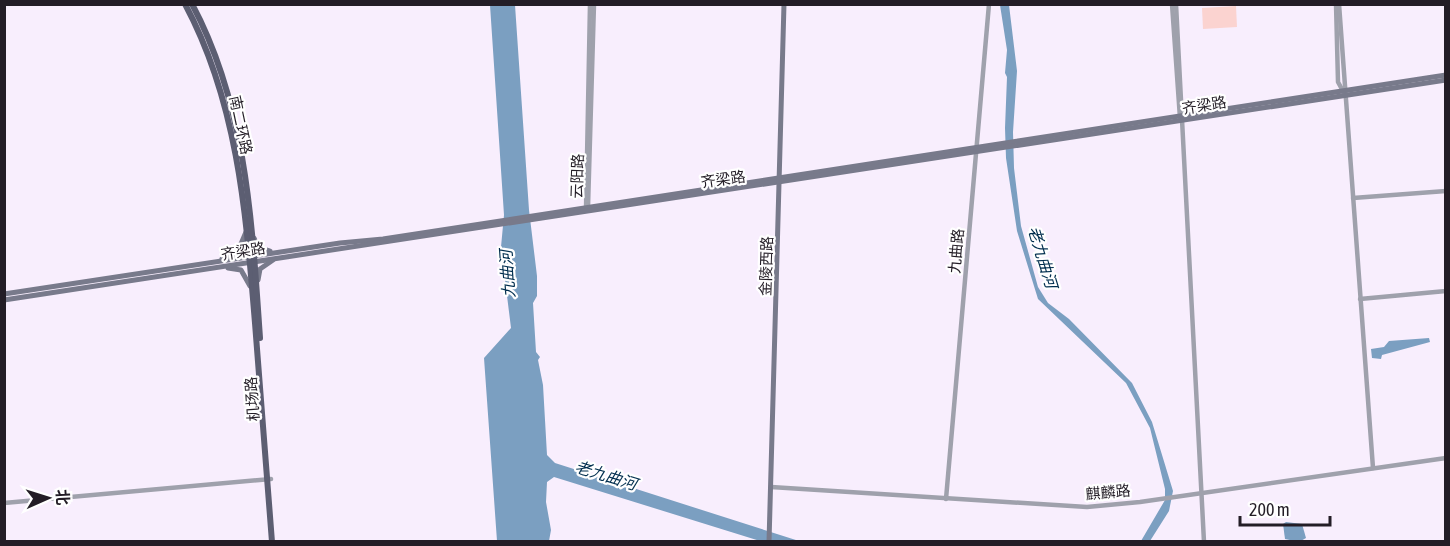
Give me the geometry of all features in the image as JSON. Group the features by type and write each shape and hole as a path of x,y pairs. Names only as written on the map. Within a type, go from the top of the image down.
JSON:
{"main road":[{"name":"南二环路","path":"185,4 209,54 233,125"},
{"name":"南二环路","path":"192,4 215,53 233,125 252,259"},
{"name":"金陵西路","path":"769,542 784,4"},
{"name":"齐梁路","path":"4,300 252,259 493,225 587,208 977,150 1446,75"},
{"name":"齐梁路","path":"1344,92 1446,80"},
{"path":"249,230 258,248 278,255"},
{"path":"214,265 238,251 249,230"},
{"path":"255,300 261,269 278,255"},
{"name":"机场路","path":"252,259 274,542"},
{"name":"齐梁路","path":"4,294 214,265"},
{"path":"214,265 242,270 248,278 255,300"}],"street":[{"name":"云阳路","path":"587,208 592,4"},
{"name":"九曲路","path":"946,499 989,4"},
{"path":"1174,4 1204,542"},
{"path":"1337,4 1373,468"},
{"path":"1353,198 1446,191"},
{"path":"1360,299 1446,291"},
{"name":"麒麟路","path":"771,487 1067,507 1161,498 1446,458"},
{"path":"4,503 269,479"}],"shaded area":[{"path":"1236,6 1237,27 1203,29 1202,8"}],"water":[{"name":"九曲河","path":"490,5 515,5 529,210 537,276 537,296 533,303 536,352 540,357 538,360 543,385 547,455 555,463 799,541 760,541 554,477 547,482 546,502 551,530 549,541 497,541 484,358 511,328 501,247 504,215"},
{"path":"1000,5 1009,5 1017,71 1013,132 1014,168 1021,226 1038,287 1048,303 1069,319 1132,383 1152,422 1173,491 1169,511 1150,541 1141,541 1165,500 1165,489 1150,428 1126,383 1038,299 1017,231 1006,158 1007,50"},
{"path":"1429,338 1430,342 1382,355 1381,359 1372,358 1371,349 1384,347 1389,341"},
{"path":"1286,522 1302,524 1306,538 1299,542 1285,539 1283,524"}],"water label":[{"name":"老九曲河","path":"1043,257"},
{"name":"老九曲河","path":"606,475"}]}
